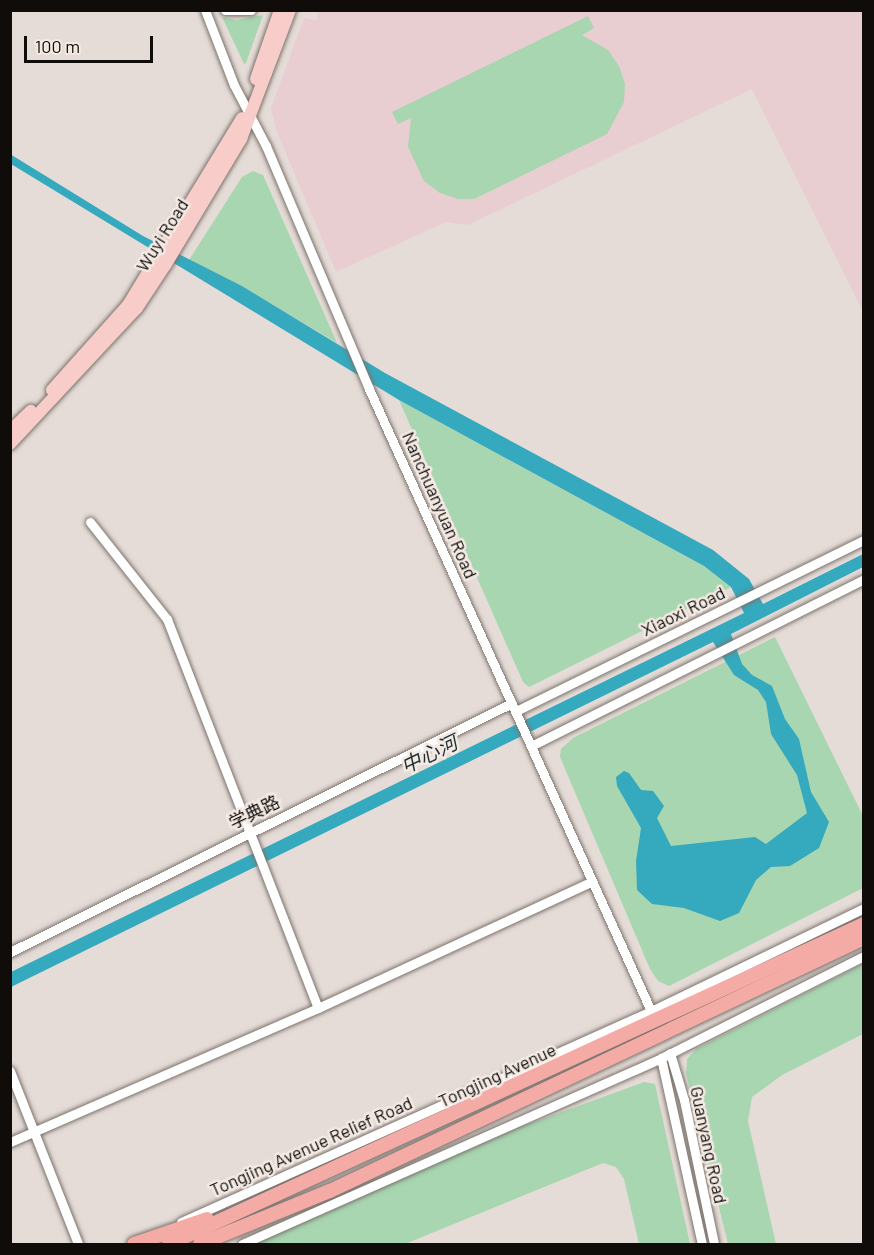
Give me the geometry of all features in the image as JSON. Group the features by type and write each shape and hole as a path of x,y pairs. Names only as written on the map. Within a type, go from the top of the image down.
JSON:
{"highway":[{"path":"854,940 864,922"},
{"name":"Tongjing Avenue","path":"169,1245 854,940"},
{"name":"Tongjing Avenue","path":"200,1245 330,1191 854,940"},
{"path":"132,1245 327,1174"},
{"path":"221,1245 330,1191"}],"main road":[{"name":"Wuyi Road","path":"248,115 280,10"},
{"name":"Wuyi Road","path":"10,444 137,308 248,115 290,10"},
{"name":"Wuyi Road","path":"10,431 128,305 162,262"}],"street":[{"name":"Nanchuanyuan Road","path":"205,10 248,115 369,389 531,741 591,882 651,1011"},
{"path":"225,10 251,10"},
{"path":"90,522 167,619 252,831 318,1008"},
{"name":"Xiaoxi Road","path":"516,710 864,540"},
{"path":"531,741 864,579"},
{"name":"学典路","path":"10,952 252,831 516,710"},
{"path":"10,1142 318,1008 591,882"},
{"name":"Tongjing Avenue Relief Road","path":"132,1245 651,1011 864,908"},
{"path":"242,1245 661,1058 864,956"},
{"name":"Guanyang Road","path":"670,1053 684,1100 714,1245"},
{"name":"Guanyang Road","path":"661,1058 702,1245"},
{"path":"10,1071 78,1245"}],"shaded area":[{"path":"319,11 863,11 863,311 752,89 468,225 446,222 336,272 276,130 271,108 304,18 316,20"}],"green space":[{"path":"263,15 244,64 222,17 237,20"},
{"path":"588,16 594,28 582,35 608,50 619,66 625,84 624,102 607,134 474,199 458,199 440,193 424,181 408,147 411,118 398,124 392,112"},
{"path":"253,171 263,175 337,343 242,286 189,260 242,177"},
{"path":"399,400 704,566 731,587 529,687 523,682"},
{"path":"775,637 863,816 863,888 669,986 658,981 650,969 560,757 561,749 573,738"},
{"path":"863,964 863,1034 782,1075 752,1097 748,1121 776,1244 728,1244 686,1073 687,1059 696,1049"},
{"path":"644,1082 655,1084 690,1244 639,1244 624,1179 616,1167 603,1163 405,1244 251,1244 499,1135"}],"water":[{"path":"10,154 143,236 242,286 385,373 713,550 749,579 763,604 863,554 863,567 731,634 742,664 752,675 772,686 785,719 799,739 811,792 829,822 819,848 790,866 771,867 756,880 739,913 720,921 684,908 652,904 637,890 636,861 641,828 617,786 616,777 624,771 629,773 641,790 653,791 664,806 657,818 671,846 755,837 766,844 807,813 797,775 771,734 766,702 758,690 734,675 713,642 11,987 11,972 744,613 731,587 704,566 399,400 11,164"}],"water label":[{"name":"中心河","path":"429,754"}]}
